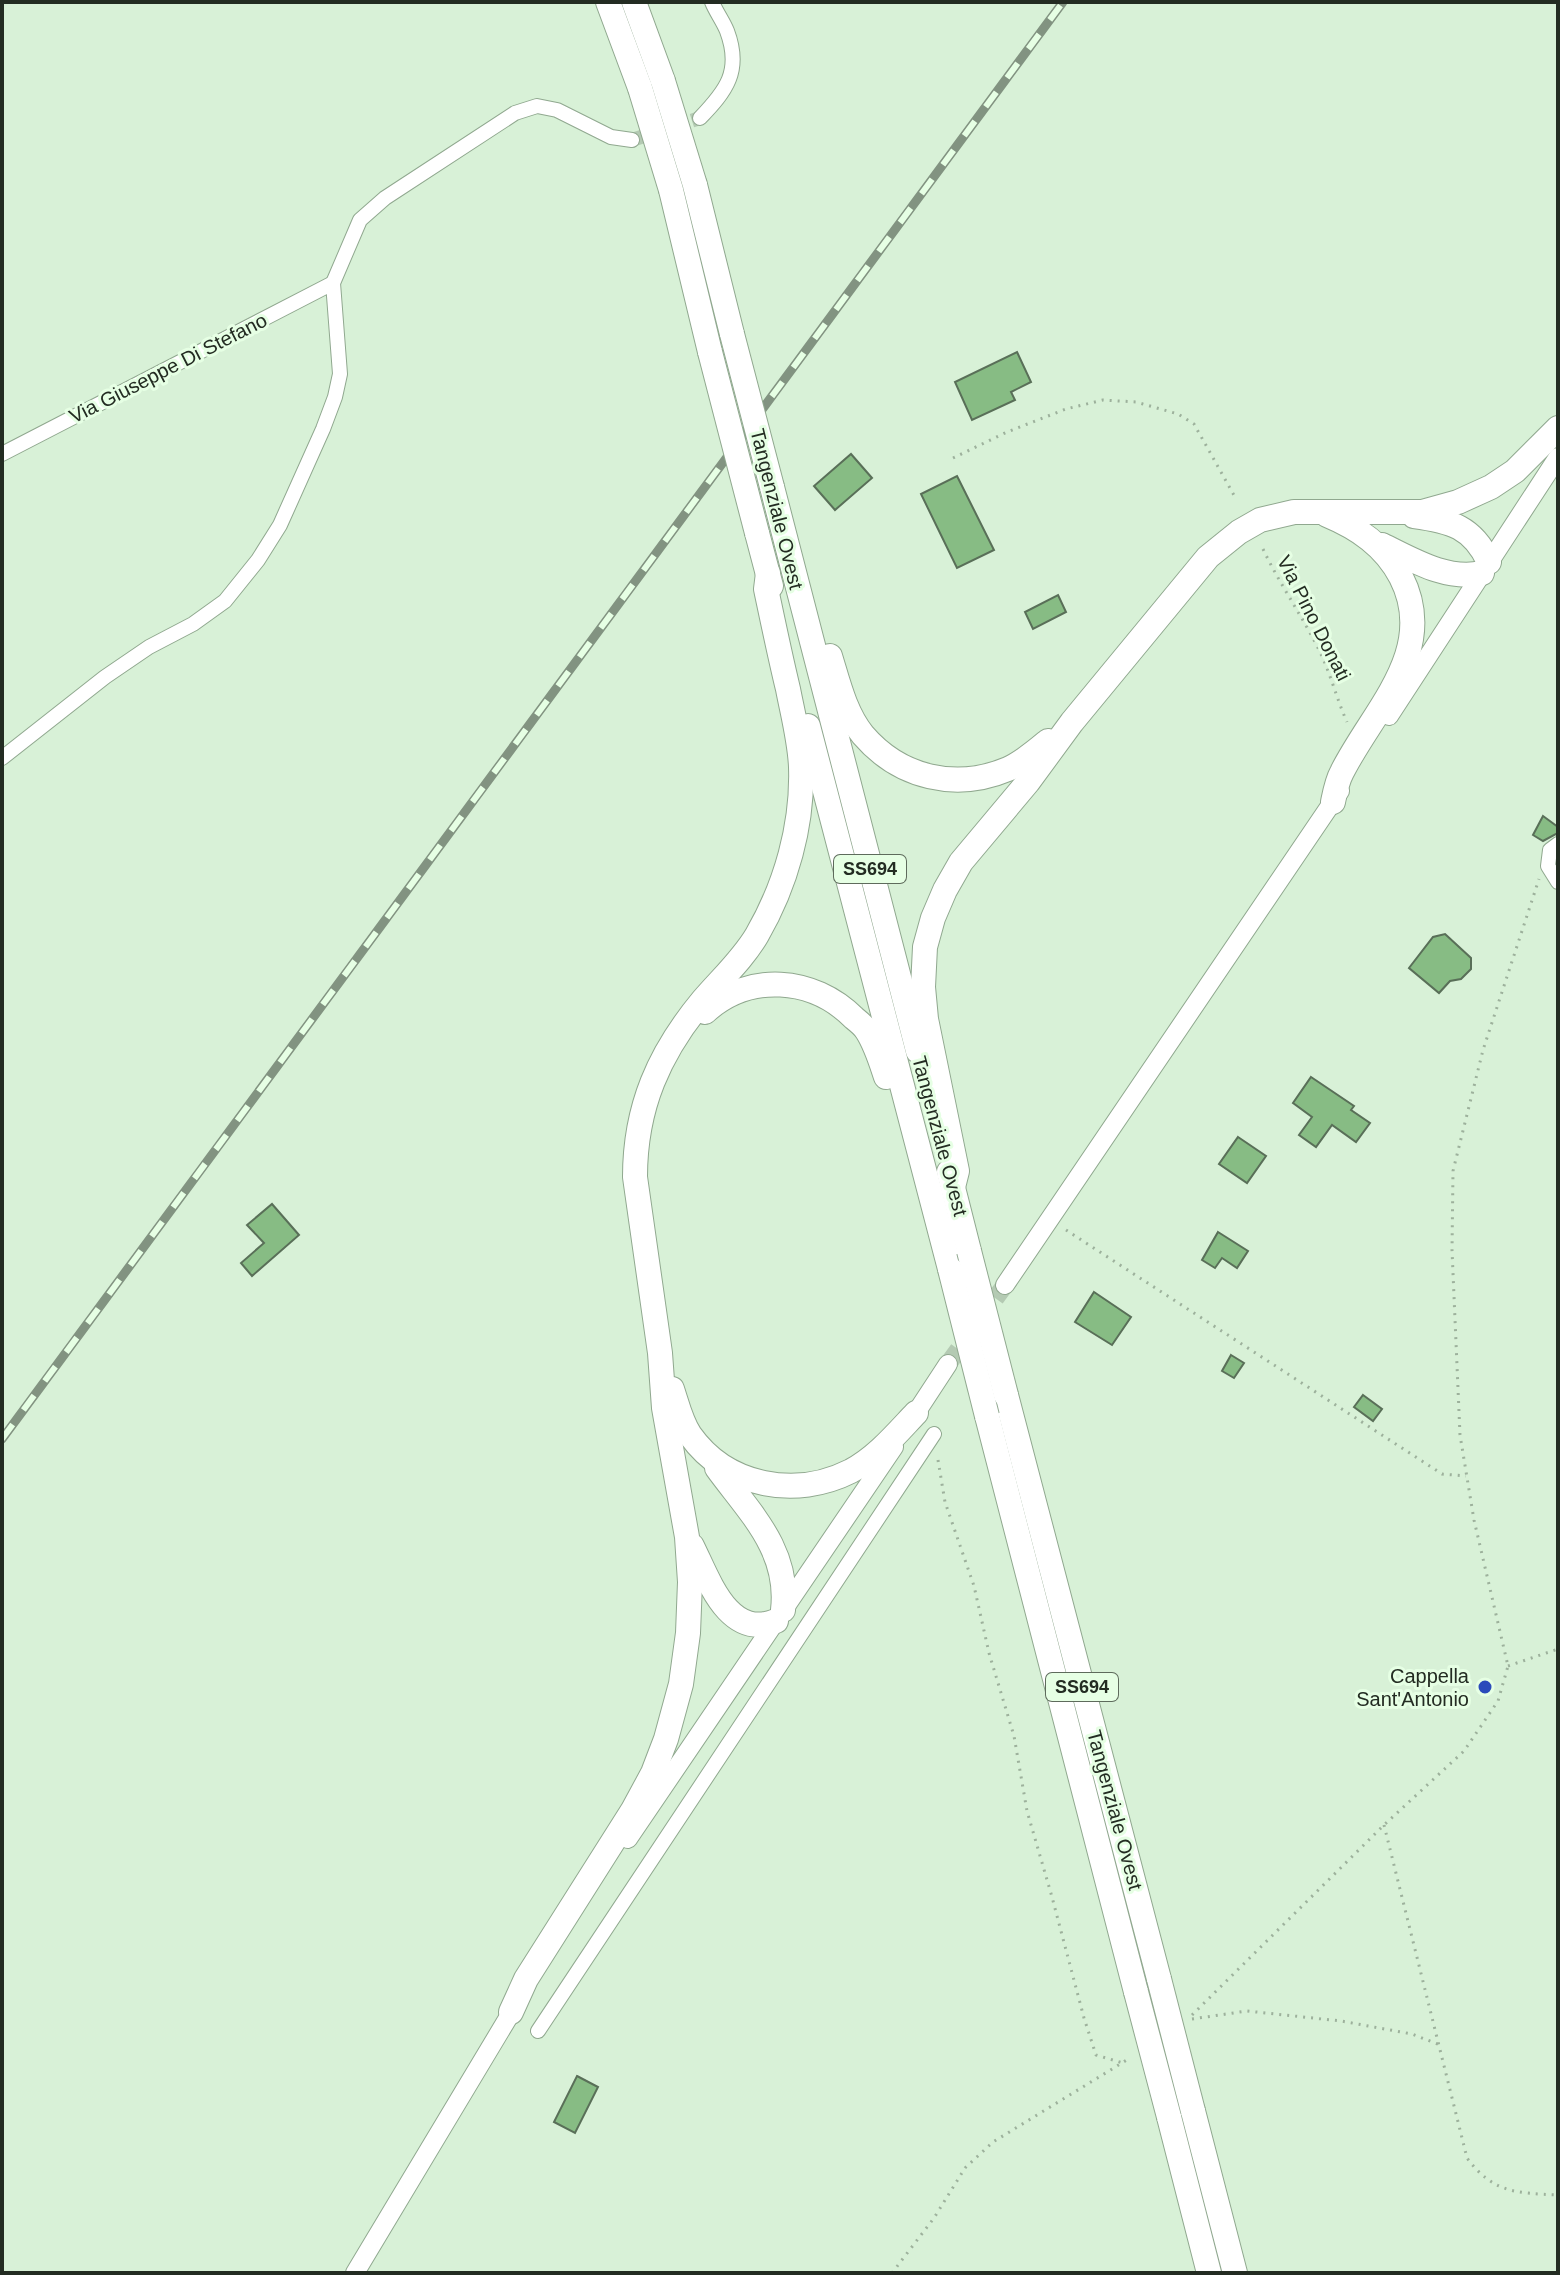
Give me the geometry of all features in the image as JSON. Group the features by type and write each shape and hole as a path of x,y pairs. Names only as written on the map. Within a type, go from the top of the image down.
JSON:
{"highway":[{"name":"Tangenziale Ovest","path":"608,2 652,84 695,185 778,516 1235,2273"},
{"name":"Tangenziale Ovest","path":"634,2 671,190 710,352 1209,2273"},
{"path":"953,1187 957,1171 926,1019 923,987 925,947 933,918 961,862 1028,782 1072,722 1208,557 1260,520 1294,512 1422,512 1458,502 1491,487 1515,471 1558,428"},
{"path":"1318,511 1434,569 1469,576 1486,567 1482,546 1459,526 1392,513"},
{"path":"778,516 792,537 847,707 862,733 886,757 915,772 947,781 977,778 1009,769 1036,752 1072,722"},
{"path":"1333,802 1340,775 1400,674 1411,648 1414,620 1408,591 1387,555 1373,541"},
{"path":"511,2012 526,1979 653,1773 681,1684 688,1633 690,1582 687,1537 664,1408 660,1353 635,1177 635,1153 649,1087 673,1040 756,937 772,907 793,842 800,801 801,766 766,589 768,573"},
{"path":"673,1040 713,1004 739,990 759,985 788,983 819,992 843,1006 867,1030 881,1059 932,1240 950,1269"},
{"path":"660,1353 689,1433 723,1468 746,1479 776,1486 803,1485 852,1471 875,1455 916,1413"},
{"path":"687,1537 717,1595 730,1613 742,1623 752,1626 764,1626 780,1615 784,1583 773,1548 761,1526 706,1452"}],"street":[{"path":"700,118 724,93 731,73 733,53 727,32 712,2"},
{"path":"2,758 138,655 193,624 225,601 258,560 286,511 335,397 340,374 333,283 360,220 385,198 515,113 537,106 557,110 611,137 632,140"},
{"name":"Via Giuseppe Di Stefano","path":"2,454 333,283"},
{"path":"1005,1285 1333,802 1558,457"},
{"path":"1558,844 1550,850 1548,866 1558,882"},
{"path":"355,2273 511,2012 948,1364"},
{"path":"538,2031 934,1434"}],"path":[{"path":"953,458 1066,409 1103,400 1136,402 1178,414 1194,424 1235,497"},
{"name":"Via Pino Donati","path":"1263,549 1321,653 1345,720 1360,742"},
{"path":"1440,2045 1412,2034 1341,2021 1247,2011 1184,2021 1464,1751 1498,1701 1508,1666 1474,1520 1460,1435 1452,1250 1453,1171 1483,1050 1536,885 1548,866"},
{"path":"1049,1220 1442,1474 1467,1476"},
{"path":"934,1434 945,1502 974,1586 989,1653 1014,1736 1027,1811 1084,2018 1096,2055 1123,2063"},
{"path":"1508,1666 1558,1649"},
{"path":"1384,1825 1467,2158 1480,2176 1500,2187 1526,2194 1558,2195"},
{"path":"892,2273 934,2218 965,2168 993,2142 1138,2053"}],"building":[{"path":"1017,352 1031,382 1011,392 1015,400 972,420 955,382"},
{"path":"851,454 872,478 835,510 814,486"},
{"path":"957,476 994,550 957,568 921,494"},
{"path":"1058,595 1066,612 1033,629 1025,612"},
{"path":"1543,816 1558,827 1558,833 1543,841 1533,835"},
{"path":"1445,934 1471,958 1471,969 1461,979 1450,981 1439,993 1409,968 1433,937"},
{"path":"1311,1077 1354,1106 1351,1110 1370,1123 1356,1142 1332,1125 1316,1147 1299,1135 1312,1117 1293,1103"},
{"path":"1238,1137 1266,1156 1247,1183 1219,1164"},
{"path":"272,1204 299,1235 252,1276 241,1263 264,1243 247,1225"},
{"path":"1218,1232 1248,1251 1237,1268 1222,1258 1215,1268 1202,1260"},
{"path":"1094,1292 1131,1317 1112,1345 1075,1322"},
{"path":"1231,1355 1244,1363 1234,1378 1222,1371"},
{"path":"1363,1395 1382,1409 1373,1421 1354,1407"},
{"path":"577,2076 598,2087 575,2133 554,2122"}],"tunnel":[{"path":"632,140 700,118"},
{"path":"948,1364 1005,1285"}],"railway":[{"path":"2,1439 1063,2"}],"place":[{"name":"Cappella Sant'Antonio","path":"1485,1687"}]}
